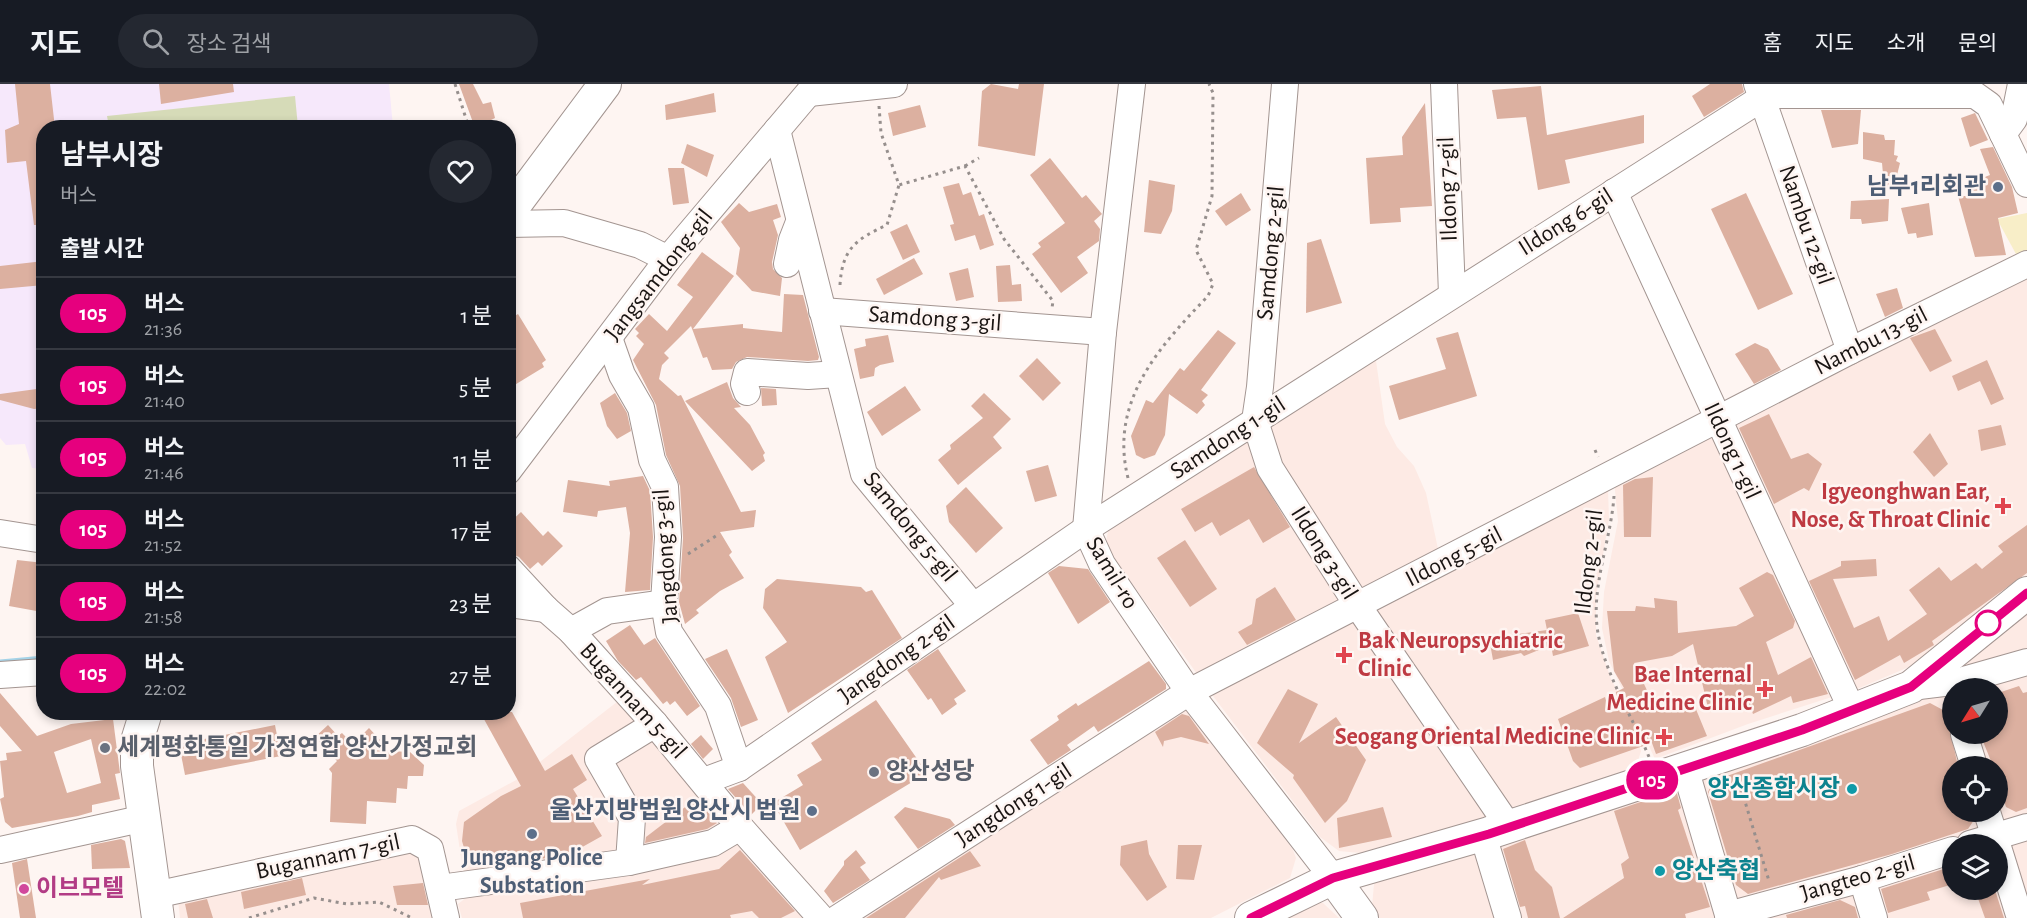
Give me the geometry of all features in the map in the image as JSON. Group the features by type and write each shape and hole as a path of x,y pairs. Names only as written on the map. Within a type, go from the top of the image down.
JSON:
{"main road":[{"path":"516,203 605,85"},
{"path":"1251,918 1333,878 1496,831 1731,753 1911,687 2027,593"},
{"path":"144,720 137,741 138,766 157,906"},
{"name":"Samil-ro","path":"1333,878 1362,918"}],"street":[{"name":"Samil-ro","path":"1132,84 1103,332 1086,529 1102,564 1189,692 1333,878"},
{"name":"Samdong 2-gil","path":"1255,421 1260,387 1285,84"},
{"name":"Ildong 7-gil","path":"1444,84 1452,294"},
{"path":"2003,135 2014,119 2021,84"},
{"path":"812,88 885,85"},
{"name":"Jangsamdong-gil","path":"516,460 669,259 812,88"},
{"name":"Ildong 6-gil","path":"1370,347 1614,192 1759,91"},
{"path":"1759,91 1776,94 1990,94 2003,135 2027,184"},
{"name":"Nambu 12-gil","path":"1759,91 1850,351"},
{"name":"Samdong 5-gil","path":"777,130 864,474 973,606"},
{"name":"Ildong 1-gil","path":"1614,192 1852,710"},
{"path":"787,264 792,240 800,222"},
{"path":"516,224 564,223 639,245 669,259"},
{"name":"Nambu 13-gil","path":"1718,422 1850,351 2027,264"},
{"name":"Samdong 3-gil","path":"822,311 1103,332"},
{"name":"Jangdong 3-gil","path":"609,338 622,375 641,408 652,460 665,487 668,537 664,603 669,632 718,706 739,768"},
{"name":"Samdong 1-gil","path":"1086,529 1370,347"},
{"path":"747,382 838,374"},
{"name":"Ildong 3-gil","path":"1255,421 1270,468 1496,831 1508,918"},
{"name":"Ildong 5-gil","path":"1189,692 1718,422"},
{"name":"Jangdong 2-gil","path":"704,781 739,768 1086,529"},
{"path":"0,533 36,539"},
{"path":"516,577 546,609"},
{"path":"571,631 607,611 664,603"},
{"path":"516,605 546,609"},
{"name":"Bugannam 5-gil","path":"546,609 571,631 655,724 740,827 821,918"},
{"path":"1982,678 2027,662"},
{"path":"0,675 36,673"},
{"path":"1911,687 1942,689"},
{"name":"Jangdong 1-gil","path":"838,918 1189,692"},
{"path":"629,862 632,818 598,759 655,724"},
{"name":"Jangteo 2-gil","path":"1671,773 1729,916 1862,879 1942,854"},
{"path":"0,850 145,818"},
{"path":"440,888 629,862 713,843 740,827"},
{"path":"2008,837 2027,827"},
{"name":"Bugannam 7-gil","path":"157,906 412,839 430,849 446,918"},
{"path":"1862,879 1874,918"},
{"path":"2008,879 2020,918"}],"path":[{"path":"455,84 466,120"},
{"path":"1131,500 1122,453 1127,411 1149,363 1208,297 1213,284 1196,250 1212,196 1213,93 1209,84"},
{"path":"840,285 841,268 851,246 867,234 887,225 899,185 881,133 885,85"},
{"path":"899,185 965,166 978,159"},
{"path":"965,166 1004,239 1053,302 1049,328"},
{"name":"Ildong 2-gil","path":"1595,450 1609,478 1614,496 1613,518 1601,572 1597,632 1610,671 1632,714 1671,773"},
{"path":"666,568 719,534"},
{"path":"1731,753 1776,902"},
{"path":"249,918 314,898 347,904 379,902 412,918"}],"shaded area":[{"path":"0,84 389,84 392,120 36,120 36,468 32,468 25,444 6,445 0,438"},
{"path":"2027,273 2027,585 1916,664 1857,689 1748,724 1655,759 1609,661 1602,628 1604,592 1618,521 1614,480"},
{"path":"1374,347 1385,424 1397,447 1414,466 1426,493 1443,572 1608,490 1609,519 1596,597 1596,635 1611,679 1630,715 1641,751 1633,777 1360,853 1339,851 1320,837 1210,692 1108,550 1106,541 1110,522"},
{"path":"2027,598 2027,656 1926,680"},
{"path":"2027,666 2027,918 1517,918 1495,851 1501,841 1934,691 1942,696 1942,744 2008,744 2008,678 1998,678"},
{"path":"622,698 811,918 462,918 458,904 467,897 456,824 459,811 518,779"},
{"path":"1183,702 1193,710 1293,850 1296,858 1290,878 1211,918 858,918"},
{"path":"411,847 426,852 441,918 180,918 178,900"},
{"path":"1481,852 1501,918 1376,918 1372,907 1374,884 1385,874"},
{"path":"1315,903 1323,903 1339,918 1265,918"}],"green space":[{"path":"295,96 297,120 108,120 107,116"}],"sand":[{"path":"2027,213 2027,251 2016,254 1997,219"}],"building":[{"path":"15,84 50,84 54,120 36,120 36,225 34,225 26,161 7,163 5,130 19,124"},
{"path":"159,84 233,84 234,92 161,104"},
{"path":"459,84 473,84 483,104 491,102 495,118 472,120"},
{"path":"991,84 1018,89 1019,84 1044,84 1035,156 978,146 982,91"},
{"path":"1710,84 1742,84 1744,92 1704,117 1692,96"},
{"path":"1541,86 1547,135 1644,115 1644,143 1565,160 1570,183 1538,190 1526,117 1497,119 1492,90"},
{"path":"714,93 716,112 666,120 665,105"},
{"path":"1425,103 1432,206 1400,208 1401,222 1370,224 1366,158 1403,155 1402,137"},
{"path":"920,105 926,127 893,136 888,113"},
{"path":"1821,110 1861,110 1858,144 1832,148"},
{"path":"1975,113 1988,140 1970,147 1961,118"},
{"path":"1863,132 1884,135 1885,140 1895,140 1894,155 1898,156 1896,161 1900,163 1897,175 1892,174 1885,196 1882,163 1863,159"},
{"path":"687,144 714,155 707,177 681,163"},
{"path":"1993,147 2012,187 2018,213 1998,218 2006,255 1975,257 1958,196 1971,196 1971,186 1983,183 1982,178 1990,175 1980,149"},
{"path":"1050,158 1082,198 1086,195 1102,214 1094,221 1100,229 1099,241 1077,257 1088,273 1061,293 1032,254 1041,247 1038,243 1065,223 1030,175"},
{"path":"668,168 684,168 689,203 673,205"},
{"path":"1149,180 1175,185 1172,211 1161,234 1144,232"},
{"path":"959,183 963,195 971,192 979,216 984,214 994,245 980,250 975,235 955,241 950,225 954,224 943,187"},
{"path":"1241,193 1251,210 1226,226 1215,211"},
{"path":"1746,193 1793,294 1758,310 1711,209"},
{"path":"1889,199 1888,221 1862,224 1861,219 1850,219 1851,201"},
{"path":"739,203 749,212 777,204 781,217 773,220 778,235 772,262 773,269 782,278 780,296 752,291 736,274 740,248 721,222"},
{"path":"1929,203 1933,235 1917,238 1916,233 1908,234 1901,208"},
{"path":"907,224 920,252 903,260 890,232"},
{"path":"1321,239 1342,303 1306,313 1307,243"},
{"path":"702,252 734,276 693,329 743,324 743,328 782,332 784,294 803,295 819,357 818,360 808,361 747,357 736,362 732,369 712,370 707,357 703,358 691,326 664,353 669,358 662,365 659,379 678,396 681,395 741,512 756,510 754,527 720,532 732,552 729,555 744,578 720,591 696,610 699,613 685,624 679,602 683,538 680,486 666,455 656,405 633,360 644,344 636,336 639,333 635,329 649,314 667,331 693,297 677,285"},
{"path":"914,258 923,274 884,295 876,279"},
{"path":"36,262 36,286 0,289 0,266"},
{"path":"1010,265 1012,285 1021,284 1022,301 998,302 996,266"},
{"path":"968,268 974,297 956,301 949,273"},
{"path":"1897,288 1903,308 1885,317 1876,294"},
{"path":"518,314 546,360 542,363 544,367 516,384 516,315"},
{"path":"1935,329 1952,361 1930,372 1910,338"},
{"path":"1218,330 1236,343 1201,390 1208,395 1202,401 1205,405 1197,414 1169,394 1165,435 1155,455 1144,459 1136,455 1131,436 1146,400 1153,403 1180,368 1184,371"},
{"path":"1458,332 1477,396 1399,420 1389,386 1446,369 1436,338"},
{"path":"888,335 894,362 875,368 874,376 860,379 854,349 866,346 865,339"},
{"path":"1755,343 1768,349 1781,370 1754,384 1735,354"},
{"path":"1037,358 1061,383 1043,401 1019,376"},
{"path":"1987,360 2004,399 1991,405 1980,381 1958,391 1952,376"},
{"path":"727,382 733,398 741,407 734,408 750,425 765,453 763,455 765,461 752,471 685,401"},
{"path":"905,386 921,410 882,436 867,412"},
{"path":"761,388 776,389 777,405 762,406"},
{"path":"36,389 36,409 0,400 0,394"},
{"path":"615,393 627,413 631,431 617,439 607,426 600,403"},
{"path":"984,393 1011,419 993,437 1002,448 958,485 938,460 951,449 950,445 983,418 971,406"},
{"path":"1769,414 1791,459 1808,453 1822,464 1809,491 1804,488 1774,504 1739,428"},
{"path":"2001,425 2006,445 1981,451 1978,430"},
{"path":"1930,433 1948,464 1934,477 1913,452"},
{"path":"1048,465 1057,496 1035,502 1026,471"},
{"path":"1254,467 1290,527 1263,543 1249,519 1220,536 1212,522 1195,532 1181,509"},
{"path":"643,476 650,491 653,537 650,590 625,592 630,533 626,507 598,511 597,517 563,512 568,480 610,486 609,481"},
{"path":"1653,477 1651,537 1624,537 1623,485 1635,479"},
{"path":"966,487 1003,528 976,553 949,522 946,506"},
{"path":"521,512 543,536 548,531 563,546 542,566 538,562 530,569 516,556 516,517"},
{"path":"2027,525 2027,573 1932,641 1934,645 1904,663 1900,655 1855,680 1809,581 1841,566 1841,561 1876,559 1877,576 1833,579 1854,628 1879,616 1888,641 1927,614 1909,590 1939,567 1951,581 1976,563 1982,569 2003,552 1998,546"},
{"path":"1185,540 1217,589 1190,607 1157,558"},
{"path":"17,560 36,562 36,611 9,606"},
{"path":"1059,566 1088,569 1110,602 1078,624 1048,573"},
{"path":"1767,572 1773,575 1795,621 1793,628 1766,642 1778,675 1811,657 1828,694 1793,703 1791,696 1753,714 1750,705 1709,712 1693,644 1672,656 1634,663 1654,705 1660,702 1662,708 1693,702 1707,736 1656,754 1652,743 1580,768 1573,761 1558,719 1605,697 1609,712 1618,711 1616,692 1624,688 1614,671 1607,611 1635,611 1636,606 1655,608 1654,598 1677,601 1678,633 1736,626 1754,616 1739,588"},
{"path":"777,579 861,587 866,592 872,590 902,638 788,713 765,657 787,642 763,608 765,589"},
{"path":"1275,587 1296,620 1247,645 1238,632 1252,624 1256,599"},
{"path":"1578,613 1589,646 1553,656 1551,645 1524,656 1521,653 1493,660 1489,638 1547,630 1545,620"},
{"path":"630,625 644,645 655,638 700,706 687,716 675,701 670,705 667,701 663,704 641,677 636,680 618,661 606,641"},
{"path":"727,649 758,720 741,727 731,698 705,659"},
{"path":"938,649 966,691 954,699 957,704 942,715 931,698 928,700 907,670"},
{"path":"1149,661 1166,684 1166,689 1098,732 1094,726 1067,745 1071,750 1048,765 1030,740 1059,720 1057,716 1076,703 1078,706"},
{"path":"2019,686 2023,693 2027,692 2027,808 2016,812 2008,808 2008,756 1989,756 1984,744 2008,744 2008,690"},
{"path":"1288,689 1318,704 1299,743 1336,717 1366,760 1347,801 1325,823 1293,778 1294,775 1257,743"},
{"path":"0,693 37,736 71,724 113,720 120,773 115,774 120,799 92,805 92,812 78,816 12,828 5,822 0,799 4,797 0,761 7,760 6,753 22,751 0,726","holes":["91,739 101,783 67,793 54,752"]},
{"path":"876,700 927,773 800,850 773,803 803,785 797,775 822,760 811,743"},
{"name":"양산종합시장","path":"1930,703 1942,709 1942,744 1953,744 1956,756 1942,756 1942,822 1973,822 1968,829 1953,834 1942,834 1942,838 1892,854 1748,894 1736,885 1708,792 1713,781"},
{"path":"1182,714 1189,716 1209,744 1181,737 1164,741 1163,747 1155,732"},
{"path":"516,719 545,771 572,754 587,780 573,789 602,836 568,855 497,865 494,861 481,867 475,855 467,858 462,841 464,822 501,796 521,786 484,720"},
{"path":"275,725 281,756 185,775 179,744"},
{"path":"328,725 338,736 342,733 353,744 369,728 381,741 369,750 410,752 424,765 423,776 408,776 407,789 397,788 396,803 367,801 366,824 330,822 332,773 329,769 337,761 314,738"},
{"path":"701,735 713,749 703,759 691,744"},
{"path":"743,783 762,804 751,815 728,789"},
{"name":"양산축협","path":"1676,790 1681,808 1678,810 1710,907 1685,914 1686,918 1563,918 1624,878 1621,864 1629,858 1614,811"},
{"path":"697,798 717,823 707,829 645,843 646,837"},
{"path":"905,807 950,819 955,825 918,849 894,817"},
{"path":"1383,807 1392,837 1339,848 1337,818"},
{"path":"121,839 125,841 130,868 92,869 91,845"},
{"path":"1147,840 1149,854 1167,887 1147,901 1120,865 1121,846"},
{"path":"1525,840 1535,870 1552,887 1560,918 1528,918 1525,906 1520,907 1503,849"},
{"path":"1178,845 1202,845 1194,880 1176,879"},
{"path":"740,850 795,911 781,918 759,918 752,911 730,915 731,918 523,918 520,903 650,879 642,885 719,869"},
{"path":"856,850 866,863 860,867 870,880 833,903 824,891 844,865 844,861"},
{"path":"970,851 981,866 941,880 939,877 905,918 866,918"},
{"name":"이브모텔","path":"27,859 36,918 20,918 12,863"},
{"path":"1942,870 1942,887 1927,892 1930,900 1888,913 1881,889"},
{"path":"302,878 306,895 244,909 241,892"},
{"path":"423,883 428,905 397,905 393,886"},
{"path":"207,899 213,918 188,918 185,904"},
{"path":"1840,900 1855,907 1858,918 1787,918 1786,915"},
{"path":"1979,900 1998,900 2004,918 1985,918"}],"waterway":[{"path":"0,662 36,659"}],"bus line":[{"name":"105","path":"1251,918 1333,878 1489,834 1802,730 1911,687 2003,610 2027,593"}],"place":[{"name":"남부1리회관","path":"1998,187"},
{"name":"Igyeonghwan Ear, Nose, & Throat Clinic","path":"2003,506"},
{"name":"Bak Neuropsychiatric Clinic","path":"1344,655"},
{"name":"Bae Internal Medicine Clinic","path":"1765,689"},
{"name":"Seogang Oriental Medicine Clinic","path":"1664,737"},
{"name":"세계평화통일 가정연합 양산가정교회","path":"105,748"},
{"name":"양산성당","path":"874,772"},
{"name":"양산종합시장","path":"1852,789"},
{"name":"울산지방법원 양산시 법원","path":"812,811"},
{"name":"Jungang Police Substation","path":"532,834"},
{"name":"양산축협","path":"1660,871"},
{"name":"이브모텔","path":"24,889"}]}
